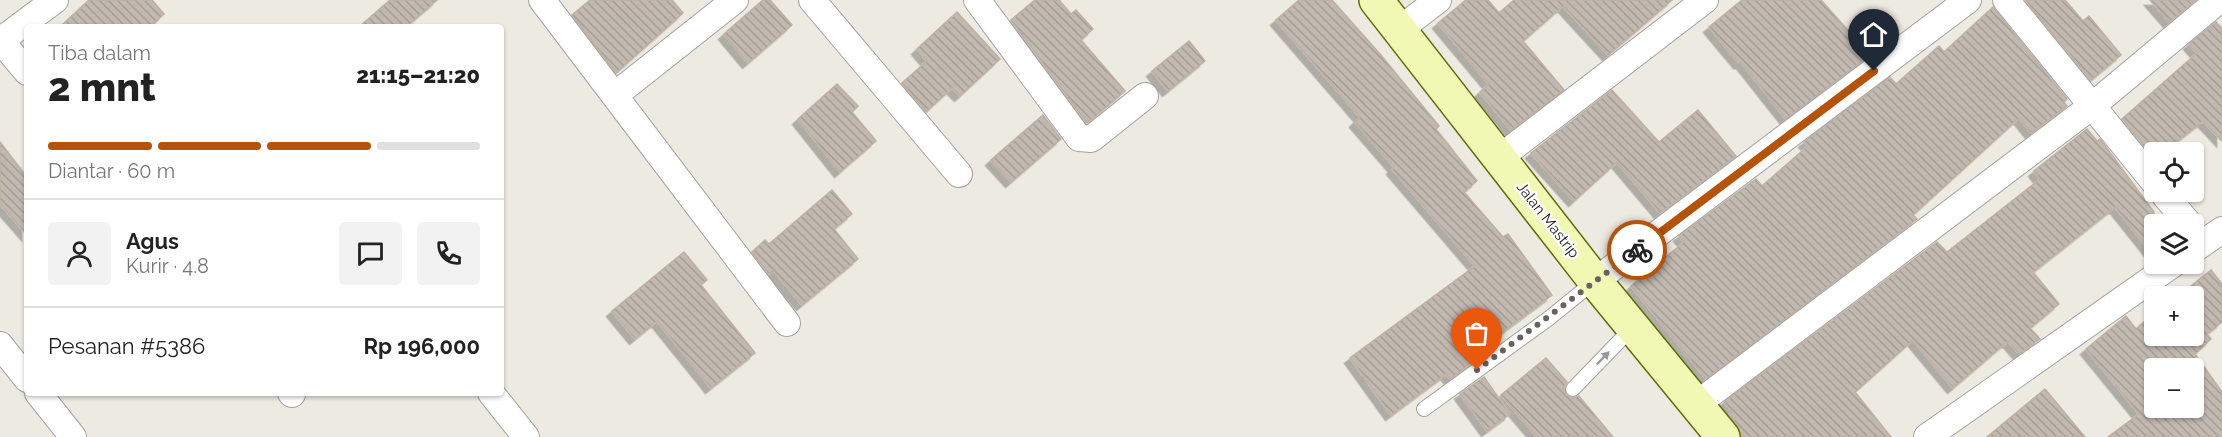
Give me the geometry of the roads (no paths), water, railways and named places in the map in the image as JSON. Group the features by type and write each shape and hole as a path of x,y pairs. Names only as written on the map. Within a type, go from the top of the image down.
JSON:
{"main road":[{"name":"Jalan Mastrip","path":"1376,0 1595,280 1723,437"}],"street":[{"path":"24,69 0,41 55,0"},
{"path":"542,0 787,323"},
{"path":"615,95 735,0"},
{"path":"812,0 959,174"},
{"path":"977,0 1079,138 1091,139 1145,96"},
{"path":"1399,30 1438,0"},
{"path":"1499,158 1705,0"},
{"path":"1595,280 1968,0"},
{"path":"2006,0 2144,170"},
{"path":"1697,405 2092,106 2218,0"},
{"path":"2171,202 2181,214"},
{"path":"1927,437 2159,274"},
{"path":"0,345 24,375"},
{"path":"40,396 73,437"},
{"path":"493,396 526,437"}],"lane":[{"path":"1424,409 1548,319 1595,280"},
{"path":"1573,389 1633,327"}]}
